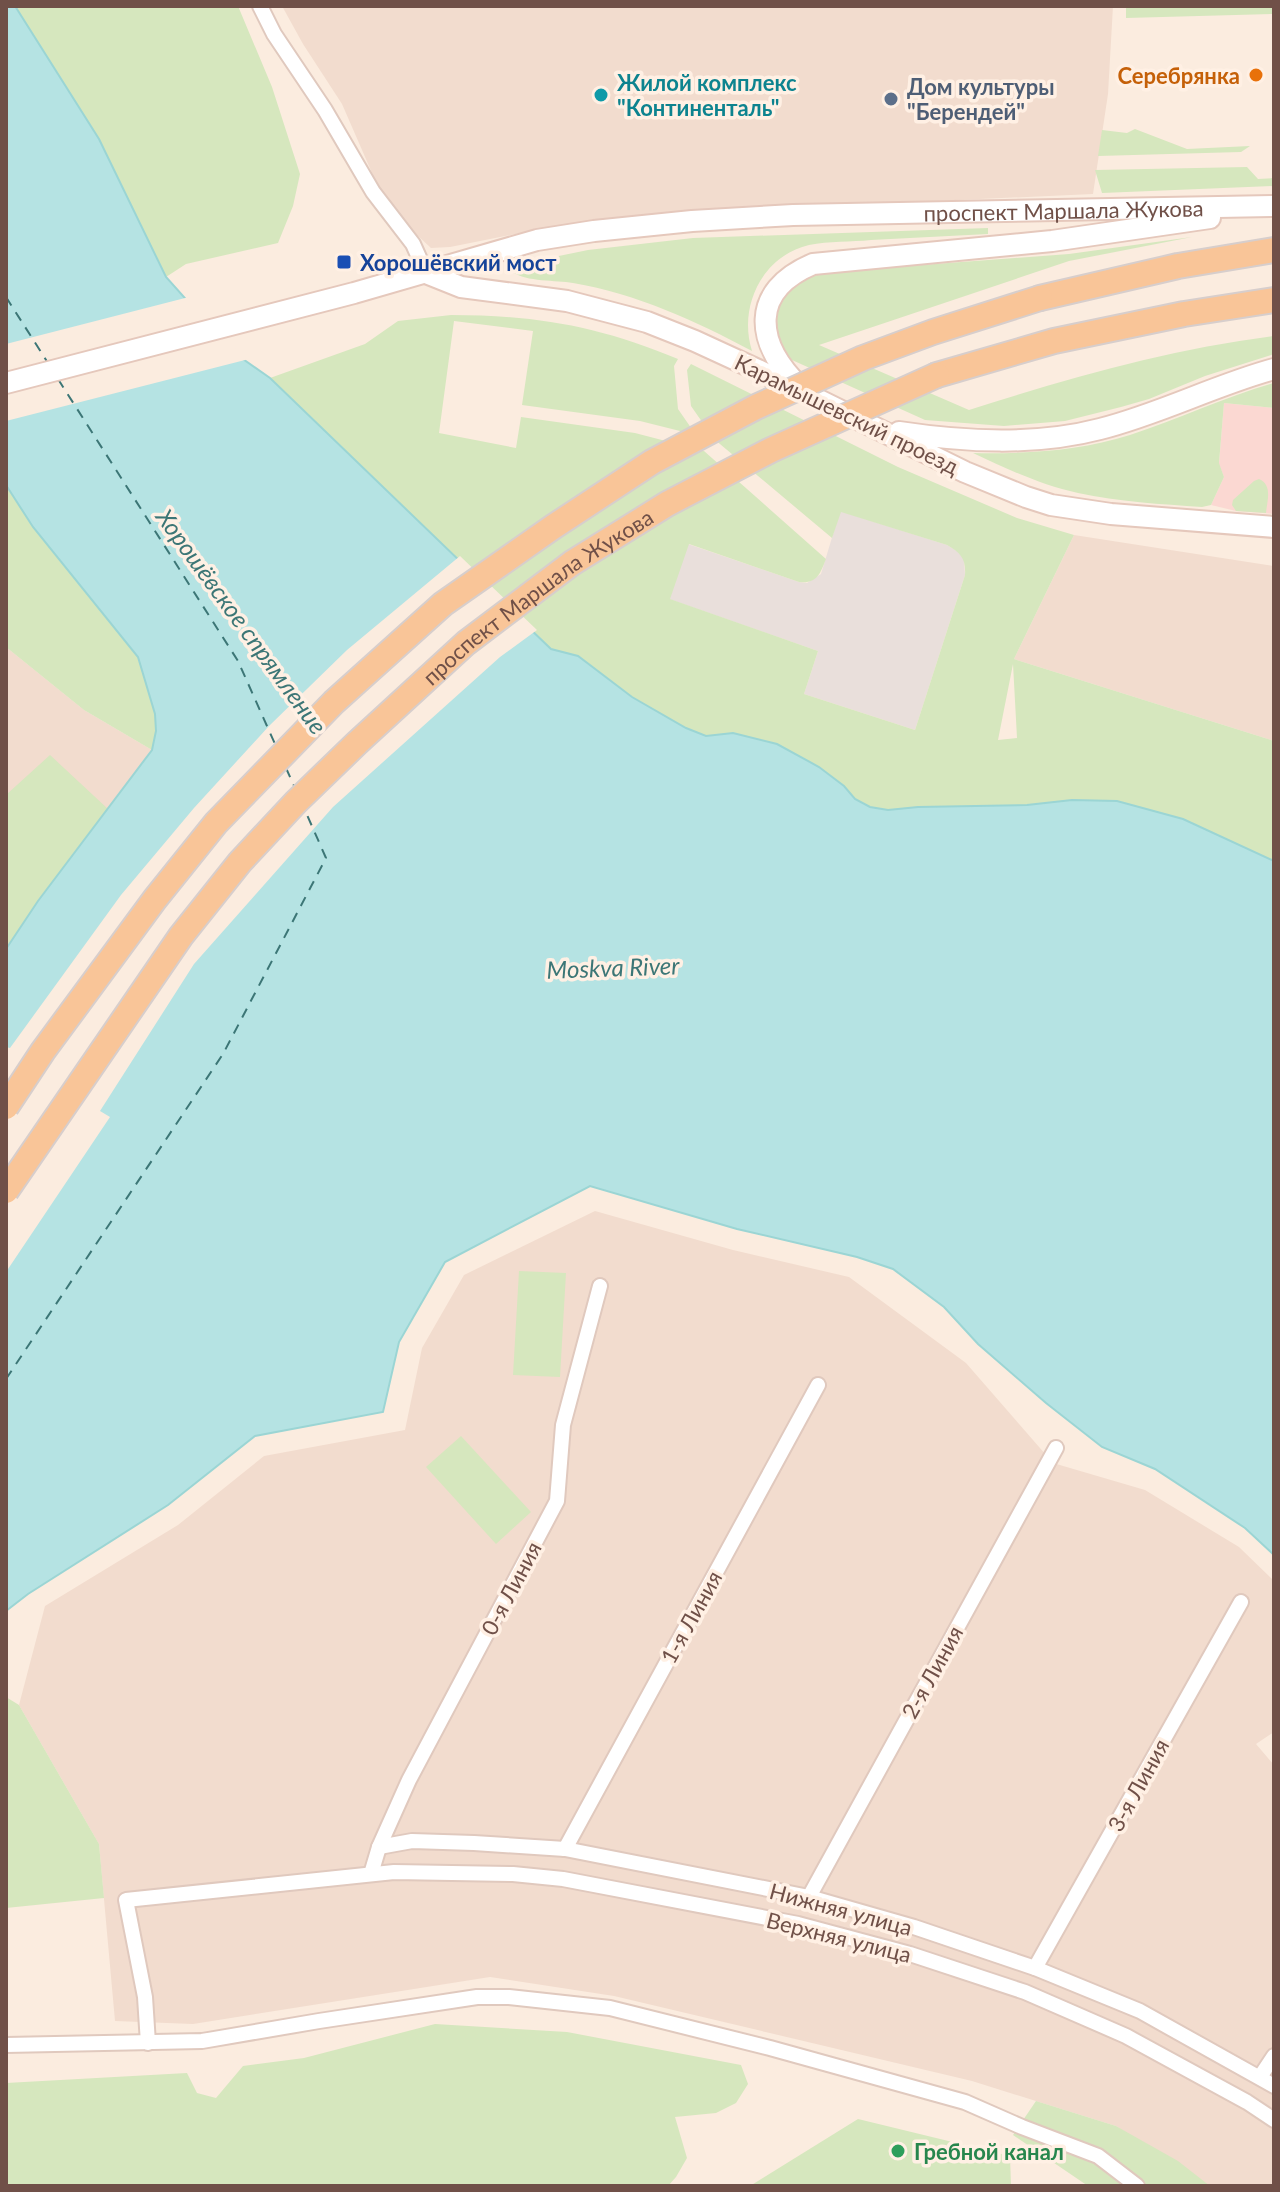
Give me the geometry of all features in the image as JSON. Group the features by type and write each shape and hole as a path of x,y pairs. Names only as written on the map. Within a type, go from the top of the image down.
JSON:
{"main road":[{"name":"проспект Маршала Жукова","path":"6,1107 43,1051 155,899 216,823 334,702 443,604 553,527 652,462 756,407 877,353 1040,298 1178,266 1274,250"},
{"name":"проспект Маршала Жукова","path":"6,1191 181,936 240,862 316,782 466,643 572,563 667,504 771,450 937,375 1054,341 1184,314 1274,300"}],"street":[{"path":"260,6 274,34 325,110 373,192 413,244 426,273"},
{"path":"809,395 781,366 770,347 765,327 768,306 778,286 794,272 813,264 1052,241 1274,208"},
{"name":"проспект Маршала Жукова","path":"6,383 290,310 537,240 594,231 692,221 838,214 1274,208"},
{"name":"Карамышевский проезд","path":"426,273 461,287 567,301 647,322 695,341 965,472 1026,497 1079,510 1274,527"},
{"path":"879,429 972,440 1068,435 1098,430 1274,369"},
{"name":"0-я Линия","path":"371,1874 379,1847 416,1767 557,1501 563,1425 600,1286"},
{"name":"1-я Линия","path":"565,1849 818,1385"},
{"name":"2-я Линия","path":"809,1897 1056,1448"},
{"name":"3-я Линия","path":"1035,1968 1241,1602"},
{"name":"Нижняя улица","path":"379,1847 412,1841 565,1849 809,1897 914,1927 1035,1968 1140,2011 1274,2086"},
{"name":"Верхняя улица","path":"148,2043 145,1997 126,1900 371,1874 513,1874 563,1879 798,1924 910,1954 1025,1992 1126,2036 1274,2120"},
{"path":"6,2045 202,2041 477,1997 509,1997 610,2008 965,2102 1098,2156 1137,2186"},
{"path":"1260,2077 1274,2056"}],"shaded area":[{"path":"282,6 1113,6 1108,94 1093,194 691,212 593,221 431,248 379,189 342,104"},
{"path":"1224,403 1274,408 1274,514 1236,511 1211,505 1224,477 1219,464"},
{"path":"840,511 947,545 964,559 965,575 915,730 804,694 818,651 669,599 688,544 807,583 821,574"},
{"path":"1074,535 1274,566 1274,741 1014,659"},
{"path":"6,647 84,710 152,750 38,901 6,949"},
{"path":"595,1211 733,1250 849,1277 966,1363 1053,1463 1145,1490 1239,1547 1274,1581 1274,1732 1256,1744 1274,1765 1274,2186 1207,2186 1116,2126 972,2081 614,1996 490,1977 193,2024 115,2021 99,1844 19,1705 45,1606 178,1525 264,1456 405,1430 422,1348 464,1275"}],"green space":[{"path":"15,6 238,6 272,87 300,174 293,206 278,243 186,264 166,277 99,139"},
{"path":"1126,6 1274,6 1274,14 1126,18"},
{"path":"1135,129 1187,149 1250,146 1241,152 1098,156 1102,130 1127,133"},
{"path":"1247,167 1258,179 1274,178 1274,186 1102,193 1095,170"},
{"path":"988,228 988,234 824,243 792,251 767,272 751,301 748,317 752,351 688,319 643,301 597,288 533,279 513,272 515,265 588,250 693,238"},
{"path":"1192,237 1069,261 819,345 969,410 1120,366 1274,336 1274,354 1205,376 1149,399 1065,421 1004,426 925,420 792,360 776,336 774,319 779,302 790,287 815,273 1069,254"},
{"path":"451,315 539,320 621,338 678,359 674,366 678,409 696,435 640,421 522,405 533,331 454,321 439,433 516,448 521,417 635,433 704,451 826,559 814,580 799,582 689,544 670,599 818,651 804,694 915,730 965,575 962,557 947,545 841,512 832,538 714,439 691,406 687,370 691,364 898,467 1017,518 1074,535 1014,659 1274,741 1274,861 1183,819 1117,801 1072,800 1027,805 888,810 870,807 855,799 844,786 733,733 706,736 686,728 632,697 578,656 551,649 270,378 365,344 398,321","holes":["1013,664 1017,738 998,740"]},
{"path":"1274,383 1274,408 1224,403 1219,463 1224,477 1211,505 1202,507 1109,499 1064,490 973,453 1013,453 1091,445 1148,429"},
{"path":"1259,479 1268,489 1266,513 1236,511 1233,500"},
{"path":"6,485 33,527 138,657 155,714 156,731 152,750 84,710 6,647"},
{"path":"50,755 108,809 38,901 6,949 6,795"},
{"path":"519,1271 566,1273 560,1377 513,1375"},
{"path":"461,1436 531,1512 496,1544 426,1467"},
{"path":"6,1697 19,1705 99,1844 104,1898 6,1908"},
{"path":"435,2024 567,2032 741,2065 748,2084 736,2103 716,2113 675,2117 687,2158 668,2186 6,2186 6,2083 187,2073 197,2093 216,2098 243,2066 304,2058"},
{"path":"1036,2101 1116,2126 1178,2161 1210,2186 1088,2186 1013,2135"},
{"name":"Гребной канал","path":"858,2119 1010,2156 1011,2186 750,2186"}],"water":[{"path":"6,6 15,6 99,139 166,277 233,352 270,378 551,649 578,656 632,697 686,728 706,736 733,733 777,744 819,767 844,786 855,799 870,807 888,810 1027,805 1072,800 1117,801 1183,819 1274,861 1274,1555 1245,1528 1155,1469 1102,1447 978,1344 944,1307 893,1269 857,1257 737,1229 590,1186 445,1262 399,1342 383,1412 255,1436 168,1505 6,1611 6,949 38,901 152,750 156,731 155,714 138,657 33,527 6,485"}],"pier":[{"path":"189,297 249,359 6,421 6,344"},
{"path":"460,556 537,630 500,657 333,807 194,964 100,1111 110,1117 6,1272 6,1047 10,1048 121,895 269,726 347,650"}],"ferry route":[{"path":"6,297 48,363"},
{"path":"58,379 238,661 275,744"},
{"path":"286,768 295,788"},
{"path":"6,1379 223,1054 326,858 304,808"}],"place":[{"name":"Серебрянка","path":"1256,75"},
{"name":"Жилой комплекс \"Континенталь\"","path":"601,95"},
{"name":"Дом культуры \"Берендей\"","path":"891,99"},
{"name":"Хорошёвский мост","path":"344,262"},
{"name":"Гребной канал","path":"898,2151"}],"water label":[{"name":"Хорошёвское спрямление","path":"242,621"},
{"name":"Moskva River","path":"613,967"}]}
